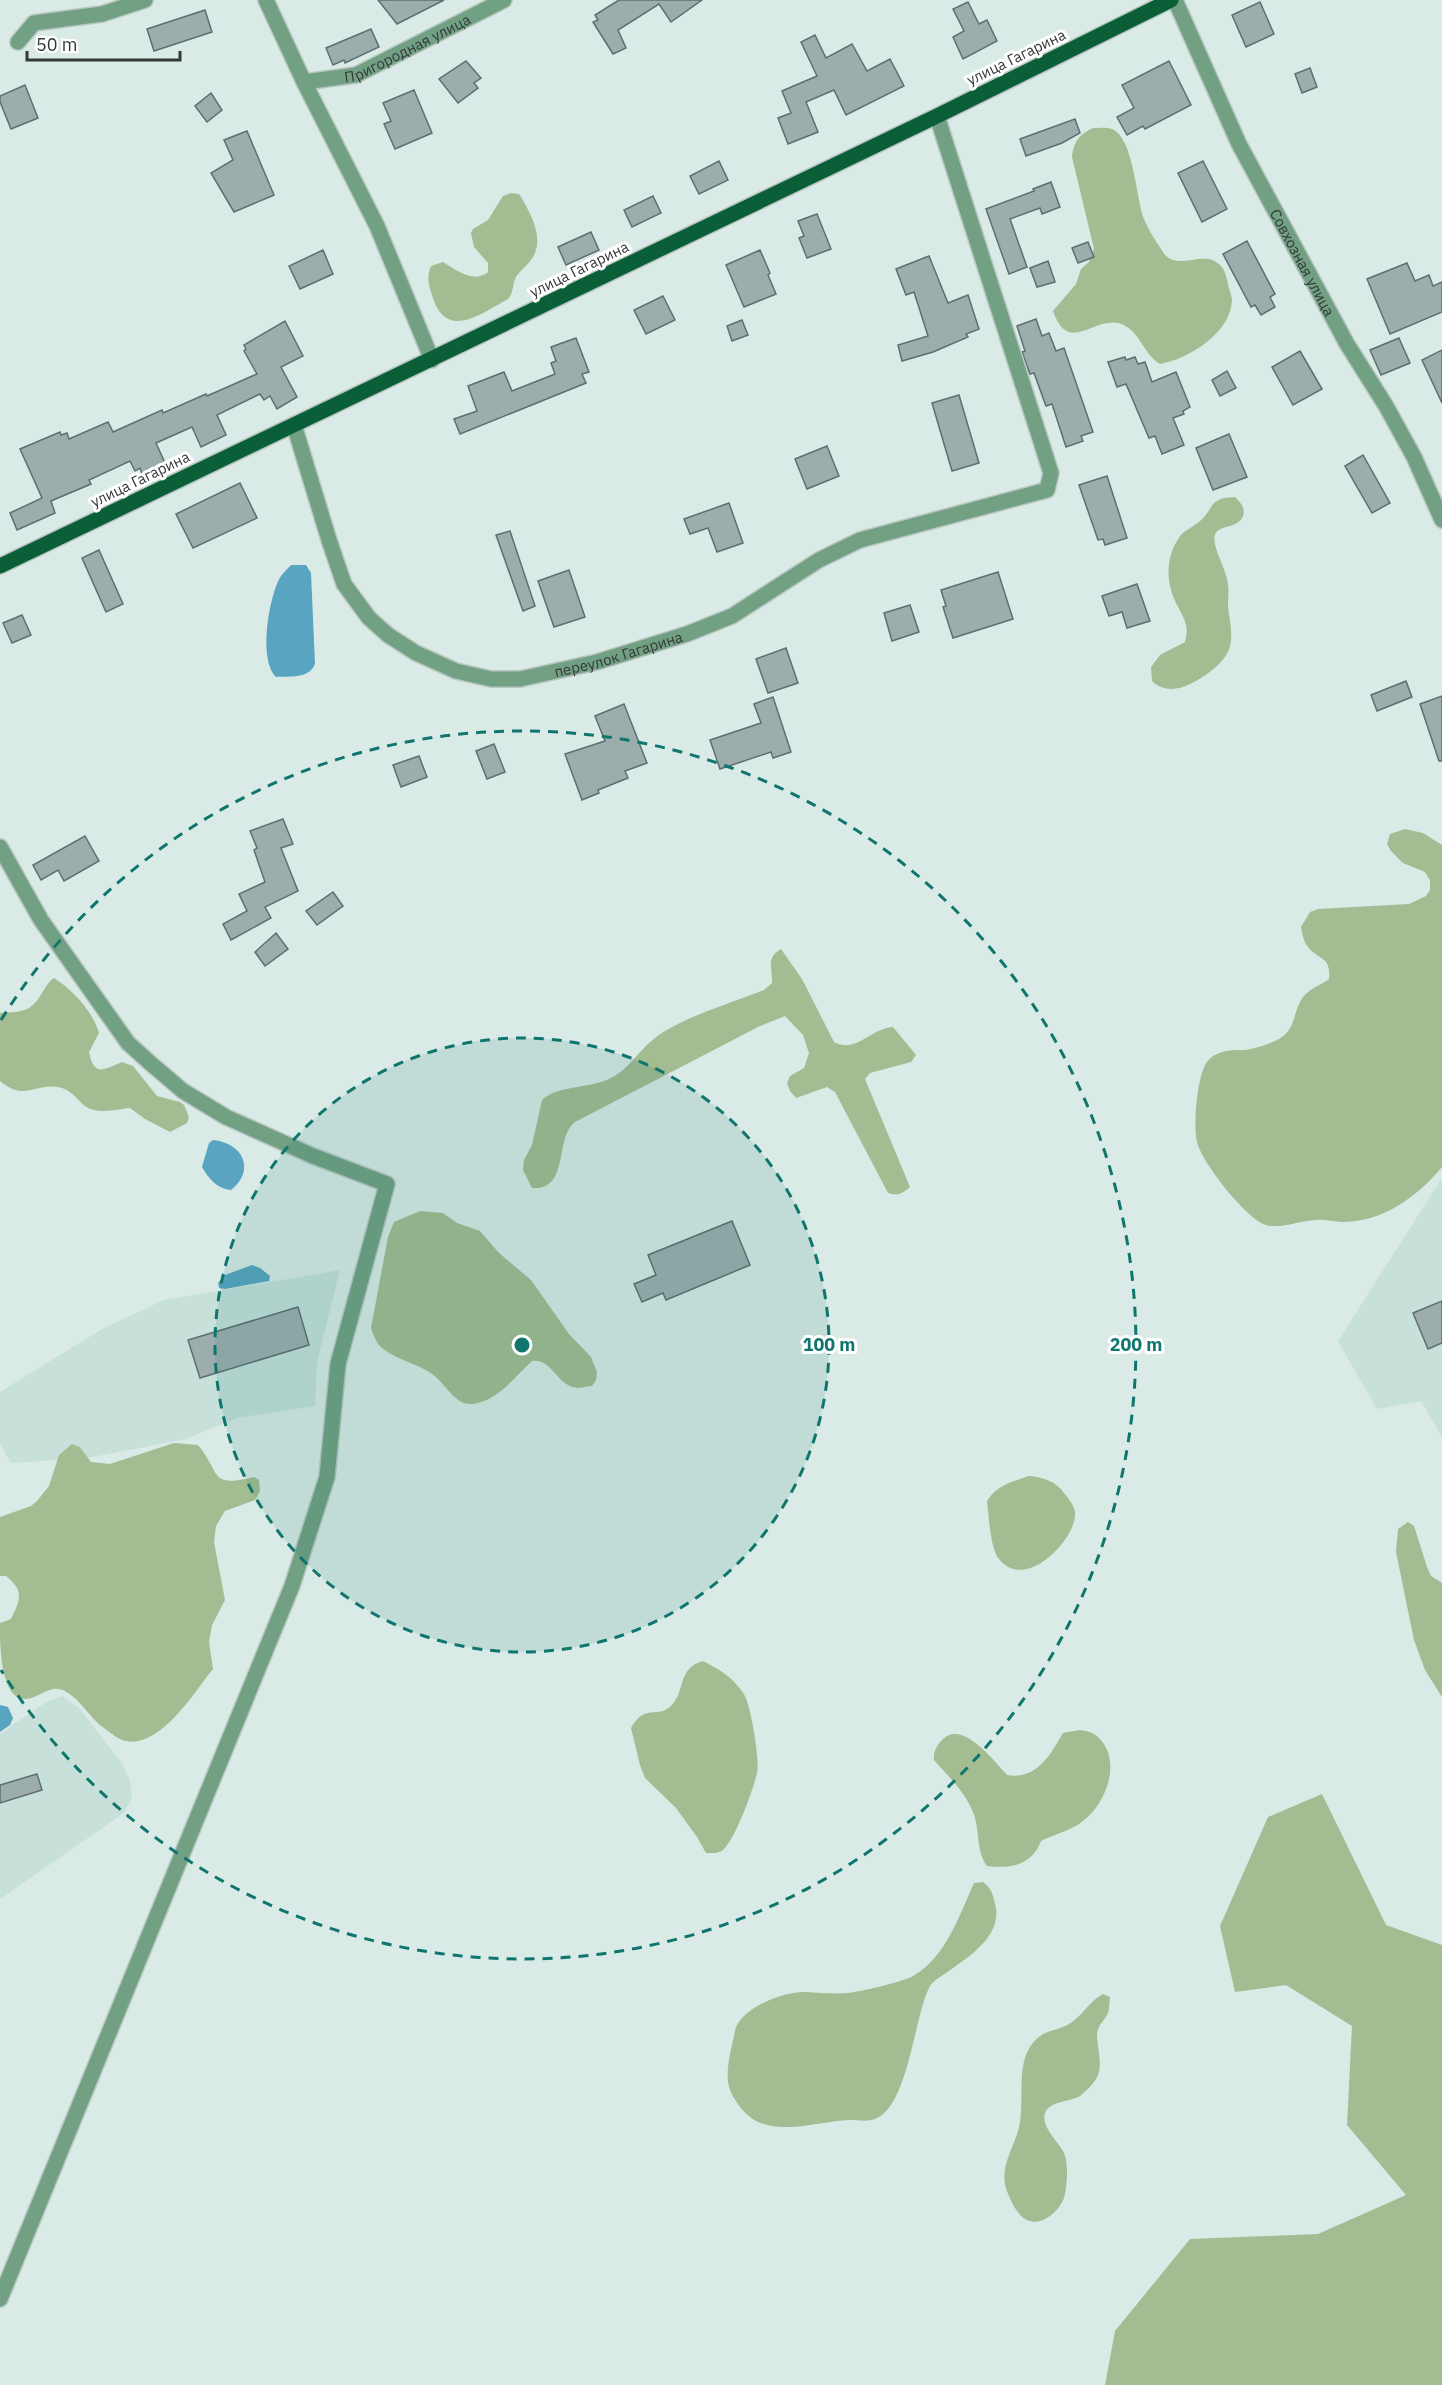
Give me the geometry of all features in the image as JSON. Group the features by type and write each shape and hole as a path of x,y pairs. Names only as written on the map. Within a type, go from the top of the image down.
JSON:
{"main road":[{"name":"улица Гагарина","path":"0,566 938,116 1173,0"}],"street":[{"path":"18,42 34,23 102,14 145,0"},
{"path":"266,0 304,82 377,226 432,360"},
{"name":"Пригородная улица","path":"304,82 356,75 504,0"},
{"name":"Совхозная улица","path":"1173,0 1239,144 1347,344 1386,406 1414,457 1442,520"},
{"name":"переулок Гагарина","path":"294,425 328,540 344,584 369,618 416,654 456,670 491,679 520,679 597,662 687,634 732,616 819,560 860,540 1047,490 1051,473 938,116"},
{"path":"0,847 41,920 128,1043 149,1062 183,1090 226,1117 313,1156 387,1184 338,1364 327,1478 292,1586 0,2299"}],"shaded area":[{"path":"1442,1181 1442,1437 1421,1401 1377,1409 1338,1341"},
{"path":"340,1270 317,1363 315,1406 237,1418 186,1439 87,1458 11,1463 0,1444 0,1392 102,1329 164,1300"},
{"path":"62,1696 79,1708 121,1762 130,1781 132,1798 124,1813 0,1899 0,1734 48,1701"}],"green space":[{"path":"1093,128 1112,129 1125,144 1130,156 1144,219 1165,255 1178,261 1208,259 1215,261 1225,273 1232,301 1224,324 1206,343 1183,357 1160,364 1132,331 1116,323 1106,323 1076,333 1068,332 1060,325 1053,311 1076,284 1081,269 1089,262 1094,249 1072,157 1078,139"},
{"path":"511,193 519,194 534,223 537,248 534,255 516,277 508,299 466,320 456,321 447,318 439,311 430,290 428,278 431,266 443,262 459,272 477,277 488,272 488,263 474,247 471,233 473,229 488,220 503,196"},
{"path":"1235,497 1244,510 1243,517 1237,523 1218,531 1214,538 1228,584 1230,647 1227,654 1210,672 1196,681 1174,689 1160,687 1152,681 1151,667 1160,655 1185,642 1187,631 1170,586 1170,560 1175,544 1184,532 1204,517 1212,505 1220,500"},
{"path":"1405,829 1423,833 1442,845 1442,1167 1410,1198 1385,1213 1371,1218 1342,1222 1318,1220 1266,1225 1236,1201 1215,1175 1200,1151 1196,1135 1196,1114 1198,1089 1204,1069 1207,1062 1219,1053 1252,1049 1285,1035 1292,1025 1303,997 1329,979 1326,962 1305,943 1301,927 1310,912 1318,909 1409,904 1426,896 1430,890 1430,880 1425,872 1403,863 1387,844 1390,834"},
{"path":"781,949 802,979 834,1042 842,1045 857,1043 878,1031 893,1027 916,1055 911,1062 870,1073 865,1079 910,1187 899,1194 888,1193 835,1092 827,1087 796,1098 790,1091 787,1083 790,1076 804,1068 809,1053 803,1035 785,1016 760,1026 575,1122 565,1139 557,1173 552,1181 544,1187 532,1188 523,1170 524,1160 532,1145 542,1100 548,1095 565,1089 611,1078 623,1070 649,1043 665,1031 764,990 772,983 771,960"},
{"path":"54,978 81,1002 96,1025 99,1033 89,1052 94,1065 100,1069 122,1062 133,1066 157,1096 184,1105 189,1117 187,1123 170,1132 130,1108 93,1110 62,1088 45,1087 24,1091 9,1087 0,1081 0,1013 18,1012 30,1008"},
{"path":"420,1211 443,1213 457,1223 480,1231 499,1253 531,1280 569,1334 591,1357 597,1372 592,1386 577,1388 570,1386 545,1364 532,1361 497,1394 481,1402 466,1404 456,1399 436,1377 380,1346 371,1328 388,1237 394,1222"},
{"path":"174,1443 198,1445 222,1479 229,1481 254,1477 259,1480 260,1491 255,1500 225,1511 216,1526 214,1542 225,1600 212,1625 209,1642 213,1669 173,1719 161,1730 134,1742 120,1739 101,1726 76,1699 65,1691 51,1689 31,1698 21,1698 13,1693 4,1672 0,1646 0,1623 11,1619 19,1596 12,1581 6,1576 0,1576 0,1517 31,1506 37,1501 49,1486 59,1455 72,1444 80,1447 91,1462 110,1464"},
{"path":"1029,1476 1057,1485 1071,1502 1075,1513 1068,1536 1059,1548 1035,1566 1023,1570 1010,1568 996,1554 987,1501 1000,1488"},
{"path":"1408,1522 1414,1526 1431,1576 1442,1583 1442,1697 1425,1670 1414,1640 1396,1552 1398,1529"},
{"path":"703,1661 727,1676 745,1696 752,1722 758,1766 755,1781 739,1824 724,1849 713,1853 706,1853 676,1808 645,1778 631,1728 636,1720 646,1713 666,1710 671,1706 679,1694 685,1674 695,1664"},
{"path":"1080,1730 1097,1736 1109,1756 1109,1780 1099,1803 1092,1813 1079,1824 1041,1841 1032,1855 1020,1864 1004,1867 987,1866 981,1854 976,1821 971,1807 957,1786 934,1760 939,1744 951,1735 969,1738 986,1752 1007,1775 1017,1776 1027,1774 1041,1764 1063,1733"},
{"path":"1322,1794 1386,1925 1442,1945 1442,2385 1105,2385 1115,2331 1190,2239 1318,2234 1406,2195 1347,2125 1352,2026 1286,1985 1235,1992 1220,1926 1268,1817"},
{"path":"983,1882 990,1889 994,1900 996,1916 994,1926 982,1945 930,1986 903,2080 886,2111 875,2119 866,2121 842,2120 782,2127 763,2124 741,2108 729,2086 728,2067 736,2027 741,2019 757,2006 787,1994 853,1992 891,1984 913,1976 924,1968 943,1947 974,1883"},
{"path":"1103,1994 1110,1997 1108,2013 1097,2034 1100,2069 1096,2079 1080,2096 1055,2104 1045,2113 1045,2124 1066,2158 1067,2176 1064,2198 1048,2218 1037,2222 1031,2221 1025,2219 1015,2208 1006,2188 1004,2176 1020,2122 1022,2074 1027,2052 1043,2034 1074,2021"}],"water":[{"path":"291,565 306,565 311,573 315,664 304,674 276,677 268,656 269,612 281,576"},
{"path":"213,1140 232,1146 243,1159 243,1174 231,1190 221,1188 202,1167 209,1143"},
{"path":"252,1265 270,1276 269,1281 225,1289 219,1288 218,1283 225,1275"},
{"path":"0,1705 8,1707 13,1718 10,1725 0,1732"}],"building":[{"path":"378,0 444,0 397,24"},
{"path":"619,0 702,0 671,22 659,4 618,30 626,48 613,54 593,22 598,20 595,15"},
{"path":"968,2 979,24 987,20 997,41 963,59 953,37 964,31 953,9"},
{"path":"1260,2 1274,34 1246,47 1232,15"},
{"path":"205,10 212,32 154,51 147,29"},
{"path":"371,29 379,47 345,63 344,60 333,65 326,48"},
{"path":"815,35 826,58 852,44 867,71 890,59 904,86 846,115 834,90 806,102 818,132 788,144 778,118 791,113 782,91 817,76 801,42"},
{"path":"466,61 481,78 474,83 478,88 458,103 439,79"},
{"path":"1169,61 1191,105 1145,129 1143,126 1127,135 1117,117 1134,108 1122,85"},
{"path":"1310,68 1317,87 1302,93 1295,74"},
{"path":"25,85 38,118 11,129 0,102 0,96"},
{"path":"414,90 432,133 395,149 384,124 391,121 383,103"},
{"path":"211,93 222,110 207,122 195,106"},
{"path":"1075,119 1080,133 1062,143 1026,156 1020,139"},
{"path":"247,131 274,195 234,212 211,173 233,160 224,140"},
{"path":"719,161 728,180 699,194 690,176"},
{"path":"1203,161 1227,209 1202,222 1178,173"},
{"path":"1051,182 1060,207 1042,214 1040,208 1010,219 1027,267 1009,274 986,209"},
{"path":"653,196 661,213 632,227 624,210"},
{"path":"817,214 831,249 807,258 799,238 804,236 798,221"},
{"path":"591,232 599,250 566,265 558,247"},
{"path":"1247,241 1275,294 1270,297 1275,307 1261,315 1255,305 1251,307 1223,254"},
{"path":"1088,242 1094,257 1078,263 1072,248"},
{"path":"323,250 333,274 300,289 289,266"},
{"path":"760,250 776,294 744,307 726,265"},
{"path":"929,256 948,303 968,295 979,329 966,334 968,337 933,352 902,361 898,345 928,336 914,292 906,295 896,269"},
{"path":"1048,261 1055,282 1037,287 1030,268"},
{"path":"1407,263 1415,281 1429,275 1433,286 1442,282 1442,312 1390,334 1367,279"},
{"path":"663,296 675,320 646,334 634,310"},
{"path":"1036,319 1042,336 1049,333 1056,351 1064,348 1093,432 1081,436 1083,441 1066,447 1052,404 1046,406 1034,373 1030,374 1022,352 1025,351 1017,326"},
{"path":"742,320 748,335 732,341 727,326"},
{"path":"285,321 303,356 281,367 297,397 277,409 270,396 264,400 260,394 217,415 226,435 201,447 192,427 156,443 165,463 142,474 140,468 135,471 130,461 89,480 91,484 51,501 55,513 17,530 10,513 42,498 20,449 60,432 61,435 67,433 69,439 108,422 113,432 162,410 163,413 257,374 244,351 246,349 244,345"},
{"path":"576,338 589,372 582,374 586,383 460,434 454,419 477,411 468,386 504,372 512,391 555,374 551,363 556,361 551,347"},
{"path":"1399,338 1410,363 1381,375 1370,350"},
{"path":"1442,350 1442,403 1422,360"},
{"path":"1300,351 1322,389 1293,405 1272,367"},
{"path":"1125,357 1126,360 1135,357 1138,364 1145,362 1152,382 1176,372 1190,407 1183,411 1184,414 1173,418 1184,445 1162,454 1155,436 1149,438 1126,384 1117,387 1108,362"},
{"path":"1227,371 1236,388 1220,396 1212,380"},
{"path":"959,395 979,463 952,471 932,403"},
{"path":"1229,434 1247,477 1213,490 1196,448"},
{"path":"827,446 839,476 807,489 795,459"},
{"path":"1363,455 1390,503 1372,513 1345,466"},
{"path":"1107,476 1127,538 1105,545 1103,539 1098,540 1079,485"},
{"path":"240,483 257,518 193,548 176,514"},
{"path":"729,503 743,543 717,552 708,528 690,534 684,519"},
{"path":"510,531 535,606 523,611 496,535"},
{"path":"99,550 123,604 106,612 82,558"},
{"path":"569,570 585,617 554,627 538,581"},
{"path":"998,572 1013,619 953,638 943,607 946,606 941,590"},
{"path":"1137,584 1150,621 1127,628 1122,612 1109,616 1102,596"},
{"path":"910,605 919,632 892,641 884,613"},
{"path":"22,615 31,635 12,643 3,623"},
{"path":"786,648 798,683 768,693 756,659"},
{"path":"1406,681 1412,697 1377,711 1371,695"},
{"path":"1442,696 1442,761 1439,761 1420,704"},
{"path":"773,697 791,752 773,758 771,752 720,769 710,740 761,723 754,704"},
{"path":"624,704 647,763 625,771 628,778 598,790 599,793 582,800 565,754 605,741 595,716"},
{"path":"494,744 505,772 487,779 476,751"},
{"path":"419,756 427,777 401,787 393,765"},
{"path":"283,819 293,844 281,848 298,891 265,907 271,918 231,940 223,924 247,911 239,894 265,882 254,850 257,848 250,831"},
{"path":"85,836 99,861 64,881 58,870 41,880 33,865"},
{"path":"333,892 343,906 317,925 306,911"},
{"path":"276,933 288,949 265,966 255,952"},
{"path":"732,1221 750,1265 666,1300 663,1293 642,1302 634,1284 656,1275 648,1255"},
{"path":"1442,1301 1442,1343 1428,1349 1413,1313"},
{"path":"298,1307 309,1345 200,1378 188,1340"},
{"path":"37,1774 42,1790 0,1803 0,1785"}]}
